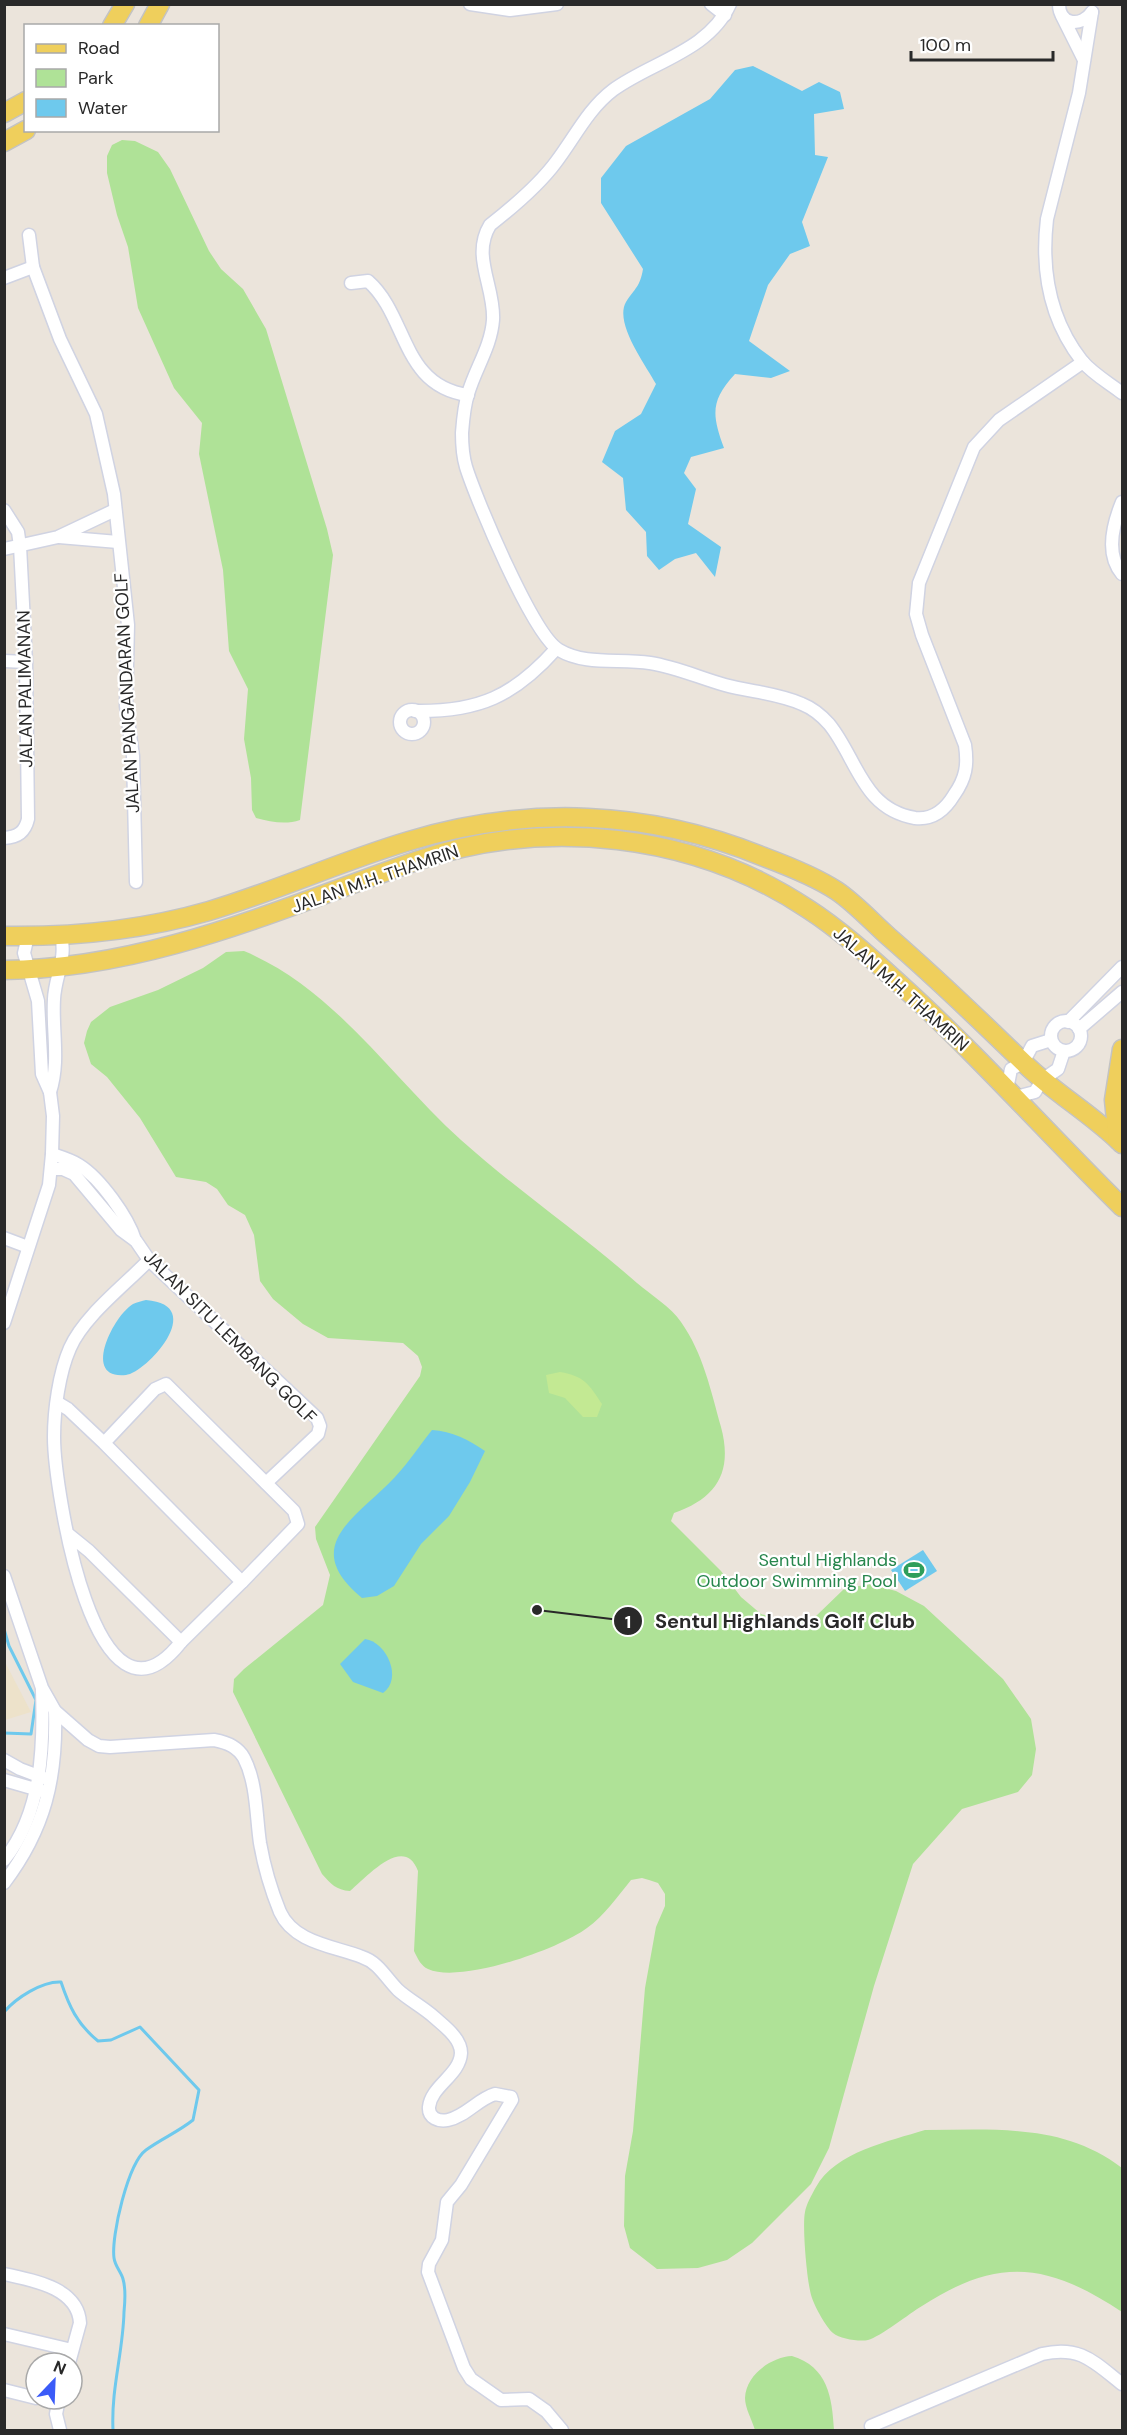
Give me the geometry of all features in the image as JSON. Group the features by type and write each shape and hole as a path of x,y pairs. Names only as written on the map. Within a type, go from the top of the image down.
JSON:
{"main road":[{"path":"113,24 125,4"},
{"path":"149,24 159,4"},
{"path":"4,113 24,102"},
{"path":"4,142 24,131"},
{"name":"JALAN M.H. THAMRIN","path":"4,936 61,935 156,924 209,911 351,859 457,827 552,816 601,816 647,821 692,831 741,847 837,891 960,999 1042,1080 1120,1142"},
{"name":"JALAN M.H. THAMRIN","path":"4,970 61,967 124,957 191,941 454,849 494,841 542,837 641,843 719,864 766,885 808,909 859,947 964,1044 1122,1208"},
{"path":"1120,1142 1114,1100 1122,1049"}],"street":[{"path":"470,4 510,10 557,4"},
{"path":"711,4 727,10 692,45 632,78 598,104 546,174 484,233 482,255 491,297 493,322 484,355 468,395 462,436 465,464 524,599 556,649 589,659 649,663 672,668 722,684 767,693 805,705 818,713 830,726 878,801 891,811 923,819 940,812 964,781 968,763 965,745 922,635 916,597 919,583 974,447 999,420 1083,362"},
{"path":"1060,10 1069,22 1078,23 1087,20 1093,8"},
{"path":"1093,8 1079,93 1050,201 1045,239 1046,280 1051,303 1083,362 1122,393"},
{"path":"1060,10 1084,60"},
{"name":"JALAN PANGANDARAN GOLF","path":"28,235 33,267 60,339 96,414 115,510 128,625 126,706 133,756 136,882"},
{"path":"4,278 33,267"},
{"path":"351,283 368,281 378,290 412,357 427,376 440,387 468,395"},
{"path":"1122,502 1113,534 1112,549 1117,568 1122,573"},
{"name":"JALAN PALIMANAN","path":"4,510 18,532 20,546 26,662 28,819 23,831 16,836 4,838"},
{"path":"4,549 58,537 115,510"},
{"path":"58,537 118,542"},
{"path":"415,711 463,709 493,700 529,677 556,649"},
{"path":"4,661 26,662"},
{"path":"4,1323 43,1208 51,1169 50,1092 57,1072 54,1000 64,951 61,935"},
{"path":"28,936 24,953 31,970 38,1001 42,1074 50,1092"},
{"path":"1079,1029 1079,1042 1073,1049 1058,1049 1052,1040 1055,1026 1068,1022 1122,967"},
{"path":"1096,992 1109,1005"},
{"path":"1079,1029 1122,992"},
{"path":"1068,1022 1079,1029"},
{"path":"1052,1040 1032,1046 1023,1063 1011,1069 1011,1094 1035,1092 1042,1080 1058,1069 1064,1050"},
{"name":"JALAN SITU LEMBANG GOLF","path":"52,1154 78,1164 95,1178 130,1224 136,1241 149,1260 319,1422 318,1434 266,1484"},
{"name":"JALAN SITU LEMBANG GOLF","path":"51,1169 63,1169 74,1174 121,1230 136,1241"},
{"path":"93,1198 105,1192"},
{"path":"4,1238 28,1247"},
{"path":"104,1443 155,1389 166,1384 297,1515 298,1524 156,1667 140,1670 119,1661 106,1644 86,1604 68,1534 57,1478 54,1436 65,1362 75,1338 149,1260"},
{"path":"58,1403 68,1409 104,1443 242,1582"},
{"path":"68,1534 89,1551 181,1642"},
{"path":"4,1576 42,1688 55,1711 88,1740 99,1746 145,1746 208,1739 222,1741 235,1748 243,1758 253,1791 267,1875 283,1917 291,1926 315,1942 363,1957 374,1963 397,1988 448,2030 459,2046 460,2057 454,2071 430,2104 430,2111 434,2118 439,2121 449,2120 495,2094 511,2097 512,2100 461,2185 447,2202 442,2240 429,2264 428,2271 459,2359 471,2379 501,2400 520,2398 538,2404 562,2430"},
{"path":"4,1883 29,1848 41,1823 49,1794 45,1778 42,1688"},
{"path":"4,1860 14,1849 26,1822 36,1789 45,1778 56,1737 55,1711"},
{"path":"4,1760 20,1770 45,1778"},
{"path":"20,1770 9,1781 49,1794"},
{"path":"4,2274 52,2286 62,2293 80,2316 72,2350 4,2334"},
{"path":"871,2426 1042,2354 1062,2349 1084,2356 1122,2384"},
{"path":"4,2390 24,2395"},
{"path":"56,2411 60,2430"}],"shaded area":[{"path":"5,1662 31,1712 4,1720"}],"green space":[{"path":"122,140 135,141 158,152 170,169 209,251 221,269 243,289 266,329 327,529 333,555 300,820 295,822 267,821 256,818 252,810 251,778 244,739 248,689 229,651 223,570 199,454 202,423 174,388 138,308 128,247 117,215 107,173 107,156 112,145"},
{"path":"244,951 277,967 334,1011 461,1140 677,1317 689,1334 706,1373 721,1427 725,1457 723,1470 711,1491 701,1500 674,1513 671,1521 721,1571 741,1597 761,1614 788,1622 815,1617 844,1589 869,1584 896,1591 924,1606 1003,1679 1031,1719 1036,1749 1032,1775 1018,1792 962,1809 913,1864 874,1986 829,2148 811,2184 752,2243 727,2260 698,2268 657,2269 630,2248 624,2226 625,2176 633,2131 645,1988 656,1927 665,1906 665,1894 658,1883 642,1878 631,1880 605,1912 587,1928 533,1954 463,1972 428,1969 414,1951 418,1871 412,1861 404,1857 395,1857 375,1869 350,1891 331,1884 322,1874 233,1692 234,1679 244,1669 323,1605 330,1575 316,1539 315,1527 420,1376 422,1367 418,1356 403,1343 328,1338 303,1324 273,1299 260,1281 254,1235 245,1215 228,1205 217,1189 206,1182 176,1177 140,1118 107,1077 91,1064 84,1043 87,1031 91,1022 110,1007 158,990 203,968 226,952"},
{"path":"560,1372 575,1376 589,1386 602,1404 597,1417 583,1417 565,1398 549,1393 546,1375"},
{"path":"925,2130 1003,2130 1053,2136 1100,2153 1122,2168 1122,2312 1070,2283 1047,2275 1023,2272 1000,2273 975,2279 950,2290 868,2340 850,2340 833,2333 813,2302 810,2291 804,2230 805,2212 809,2200 825,2175 850,2156"},
{"path":"792,2356 804,2361 821,2376 832,2406 834,2430 755,2430 745,2402 746,2389 750,2381 761,2368 769,2363"}],"water":[{"path":"753,66 802,91 819,82 840,92 844,109 814,114 815,155 828,157 802,222 810,246 790,254 768,285 749,341 790,371 771,378 735,374 717,401 717,426 724,448 691,457 684,473 696,489 688,524 721,547 715,577 696,553 675,559 659,570 647,556 646,532 626,510 623,478 602,462 615,431 641,414 656,384 632,343 624,321 623,311 626,302 639,284 643,269 601,203 601,178 626,146 710,99 735,70"},
{"path":"146,1300 164,1305 172,1314 173,1325 167,1339 158,1352 135,1371 126,1375 113,1374 105,1368 103,1358 110,1333 125,1311 133,1304"},
{"path":"432,1430 460,1437 485,1451 470,1482 449,1516 421,1544 394,1586 377,1596 362,1598 344,1579 335,1562 335,1547 351,1519 395,1477"},
{"name":"Sentul Highlands Outdoor Swimming Pool","path":"923,1550 937,1571 905,1591 891,1570"},
{"path":"365,1639 380,1647 390,1662 392,1679 389,1687 383,1693 353,1682 340,1664"}],"waterway":[{"path":"4,1629 9,1646 36,1700 31,1734 4,1733"},
{"path":"4,2012 30,1991 46,1984 61,1982 75,2014 84,2028 98,2041 111,2040 140,2027 199,2090 193,2120 146,2150 139,2157 122,2201 115,2234 114,2258 123,2279 125,2300 113,2430"}],"place":[{"name":"Sentul Highlands Outdoor Swimming Pool","path":"914,1570"},
{"name":"Sentul Highlands Golf Club","path":"537,1610"}]}
